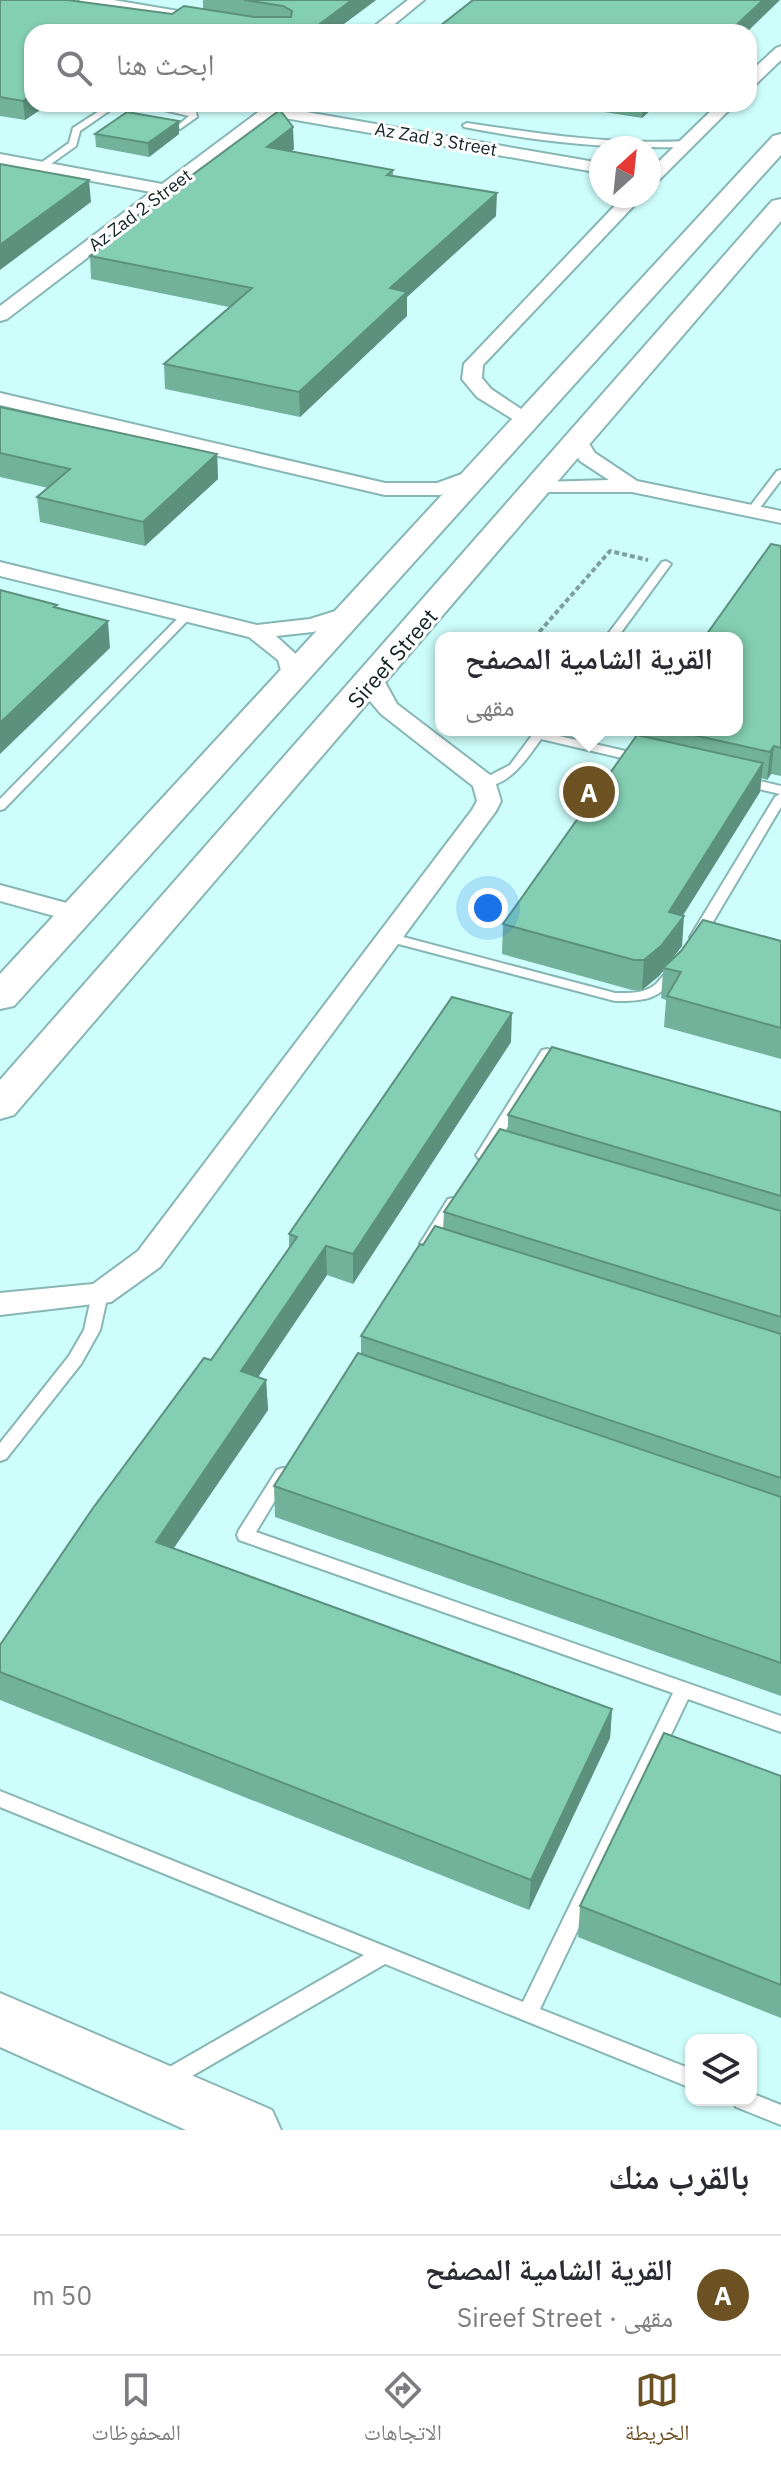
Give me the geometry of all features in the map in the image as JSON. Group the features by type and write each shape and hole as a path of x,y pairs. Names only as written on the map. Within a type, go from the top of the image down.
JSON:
{"main road":[{"path":"0,997 781,141"},
{"name":"Sireef Street","path":"0,1106 181,895 541,488 781,206"},
{"path":"0,2019 251,2130"}],"street":[{"path":"86,0 207,20"},
{"path":"386,24 417,0"},
{"path":"757,74 781,51"},
{"name":"Az Zad 2 Street","path":"0,315 268,112"},
{"name":"Az Zad 3 Street","path":"302,112 589,166"},
{"path":"661,168 719,112"},
{"path":"0,159 166,190"},
{"path":"526,419 484,393 472,379 474,364 623,208"},
{"path":"0,399 385,489 410,500 425,513 428,526"},
{"path":"579,443 587,457 632,486"},
{"path":"385,489 440,489 473,476"},
{"path":"541,488 632,486 781,517"},
{"path":"0,569 257,632 313,625 348,614"},
{"path":"257,632 289,658 292,676"},
{"path":"0,1304 100,1294 149,1259 484,811 489,801 485,783 389,709 381,700 373,680"},
{"path":"0,893 76,914"}],"lane":[{"path":"41,167 73,144 76,130 103,112"},
{"path":"180,127 193,117 193,114 183,112"},
{"path":"467,125 605,146 687,143"},
{"path":"752,511 781,473"},
{"path":"615,632 666,564"},
{"path":"0,806 187,615"},
{"path":"485,783 514,768 537,736"},
{"path":"556,736 660,762"},
{"path":"736,780 781,790"},
{"path":"392,938 615,997 647,997 664,985 682,958 707,933 781,797"},
{"path":"428,1251 468,1178 495,1150 547,1053 577,1061"},
{"path":"0,1455 75,1360 92,1330 100,1294"},
{"path":"296,1453 245,1535 781,1724"},
{"path":"528,2013 683,1690"},
{"path":"0,1799 685,2077"},
{"path":"154,2087 384,1954"},
{"path":"757,2106 781,2115"}],"path":[{"path":"539,632 610,551 666,564"}],"building":[{"path":"0,0 67,0 172,14 184,6 254,17 291,17 292,11 283,6 244,0 352,0 320,24 24,24 24,100 0,97"},
{"path":"473,0 763,0 738,24 443,24"},
{"path":"127,112 179,121 148,143 95,134"},
{"path":"277,112 282,112 293,127 267,147 393,170 387,175 497,193 390,288 407,292 299,392 164,364 252,288 90,256 100,248 95,247"},
{"path":"0,164 89,180 0,245"},
{"path":"0,407 217,454 143,522 37,497 70,469 0,453"},
{"path":"771,544 781,546 781,748 774,746 770,752 698,736 743,736 743,632 708,632"},
{"path":"0,590 108,621 0,723"},
{"path":"636,736 763,763 669,912 684,916 661,946 644,960 634,960 503,924"},
{"path":"703,920 781,941 781,1028 667,996 681,972 663,968 681,951"},
{"path":"452,997 512,1013 353,1254 326,1246 241,1371 266,1380 156,1542 612,1709 531,1880 0,1672 0,1645 93,1508 204,1358 211,1360 297,1237 289,1234"},
{"path":"552,1047 781,1112 781,1196 508,1115"},
{"path":"500,1129 781,1211 781,1317 444,1212"},
{"path":"435,1226 781,1334 781,1478 361,1336"},
{"path":"358,1353 781,1497 781,1663 274,1486"},
{"path":"664,1733 781,1776 781,1985 580,1906"}],"place":[{"name":"القرية الشامية المصفح","path":"589,792"}]}
